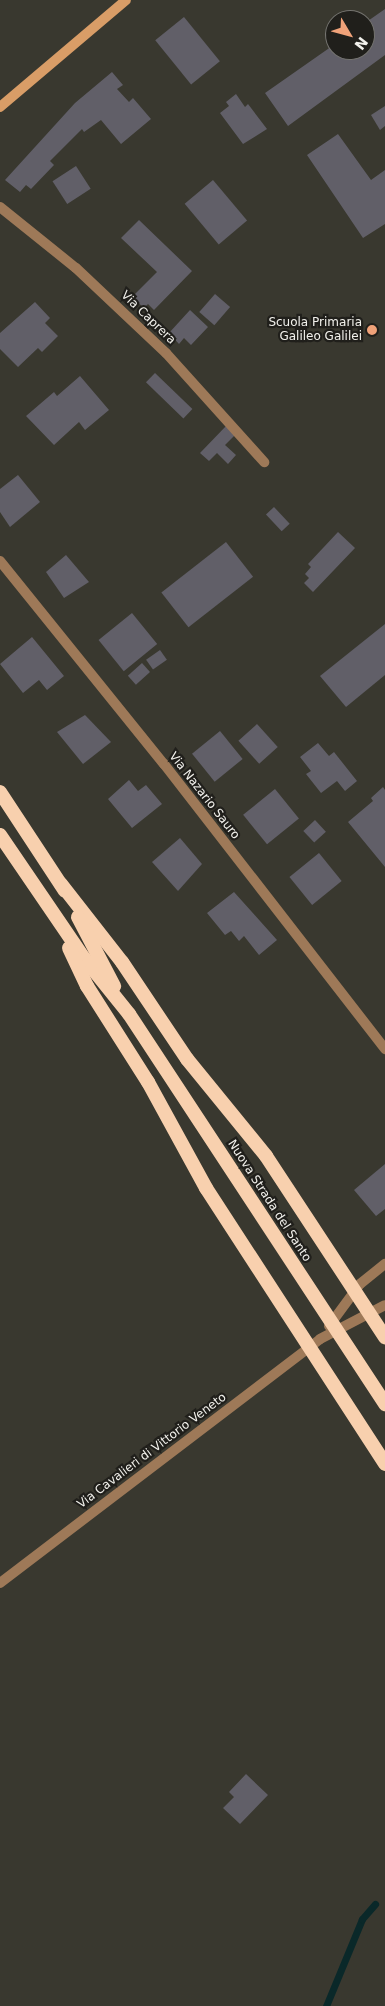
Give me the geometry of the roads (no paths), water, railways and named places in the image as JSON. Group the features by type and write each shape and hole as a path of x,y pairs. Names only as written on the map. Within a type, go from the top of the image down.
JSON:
{"highway":[{"name":"Nuova Strada del Santo","path":"0,792 61,884 129,1014"},
{"name":"Nuova Strada del Santo","path":"0,835 84,958 129,1014 385,1404"},
{"path":"61,884 122,962 187,1059 266,1156 385,1337"},
{"path":"47,902 87,986 148,1082 206,1188 385,1464"}],"main road":[{"path":"0,107 126,0"}],"street":[{"name":"Via Caprera","path":"0,207 76,268 166,353 264,462"},
{"name":"Via Nazario Sauro","path":"0,562 164,764 385,1049"},
{"name":"Via Cavalieri di Vittorio Veneto","path":"320,1339 360,1284 385,1264"},
{"name":"Via Cavalieri di Vittorio Veneto","path":"0,1583 320,1339 385,1305"}],"waterway":[{"path":"326,2006 362,1919 375,1904"}],"place":[{"name":"Scuola Primaria Galileo Galilei","path":"372,330"}]}
